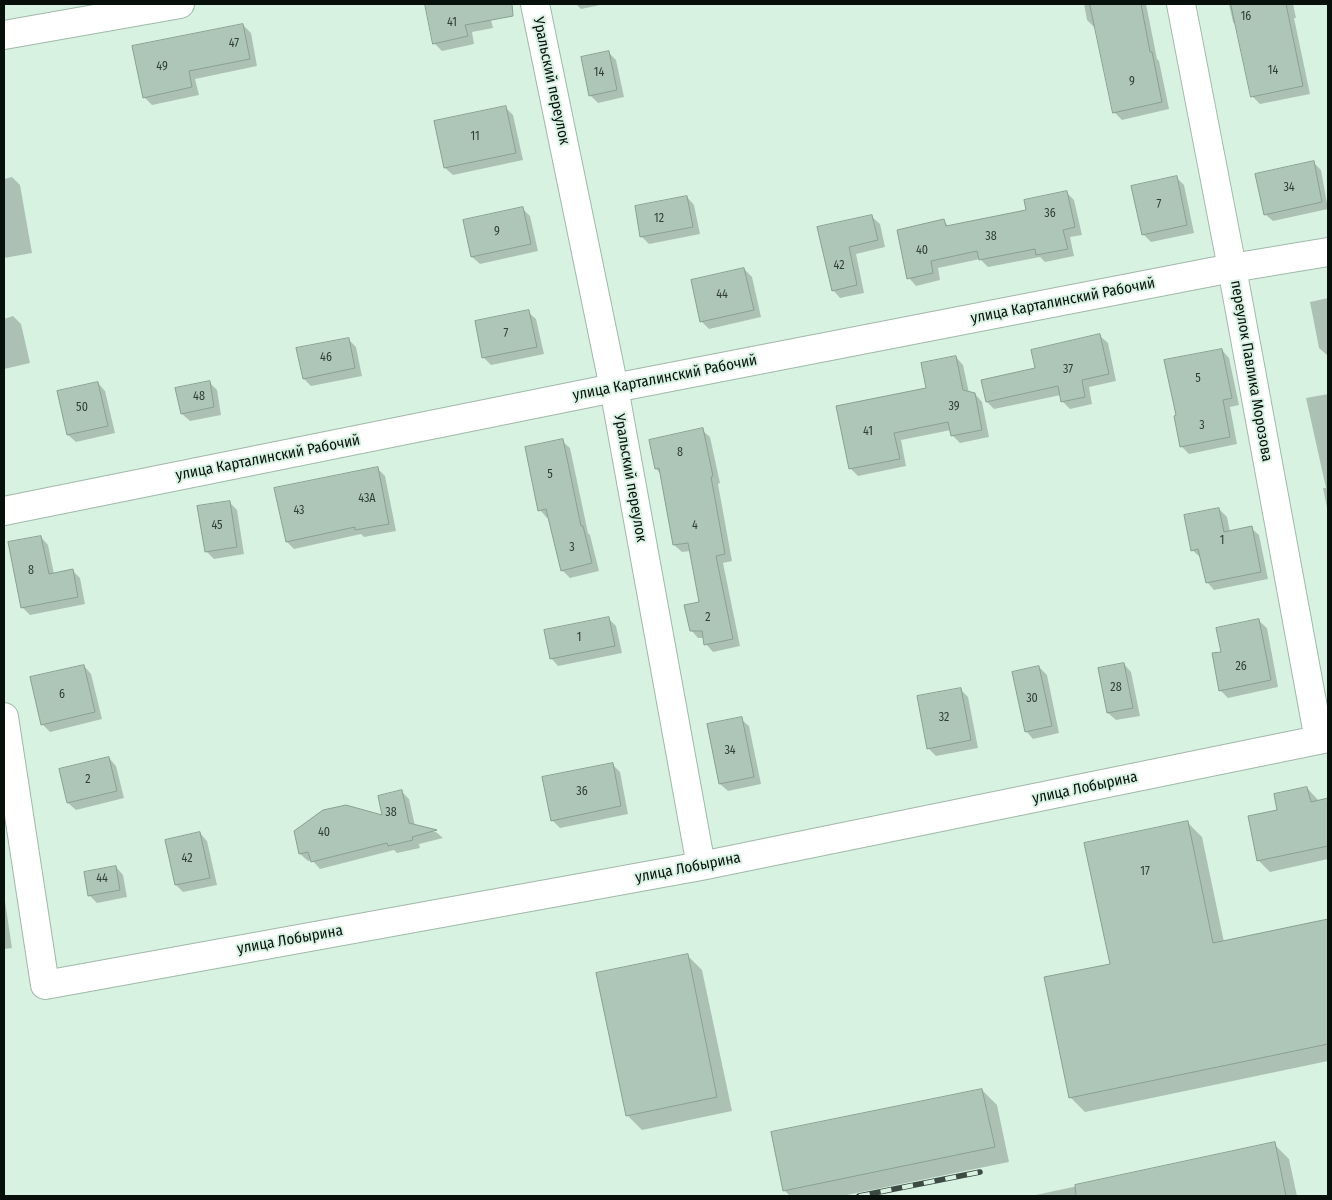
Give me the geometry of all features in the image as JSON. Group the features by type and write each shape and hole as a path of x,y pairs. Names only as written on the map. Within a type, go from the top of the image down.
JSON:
{"street":[{"path":"4,35 180,4"},
{"name":"Уральский переулок","path":"535,4 614,388 702,866"},
{"name":"переулок Павлика Морозова","path":"1181,4 1324,739"},
{"name":"улица Карталинский Рабочий","path":"4,511 614,388 1232,268 1328,252"},
{"name":"улица Лобырина","path":"4,717 45,985 702,866 1324,739"}],"building":[{"path":"425,4 512,4 513,16 465,25 468,36 433,44"},
{"path":"1090,4 1141,4 1162,102 1113,113"},
{"path":"1231,4 1286,4 1303,86 1251,97"},
{"path":"243,24 250,59 189,71 192,87 143,98 132,46"},
{"path":"609,51 617,90 589,96 581,57"},
{"path":"506,106 516,153 444,168 434,121"},
{"path":"1314,161 1322,202 1264,215 1255,174"},
{"path":"1177,176 1187,225 1142,235 1131,186"},
{"path":"1067,191 1075,227 1063,230 1068,249 1036,255 1035,249 979,260 977,251 931,261 933,273 907,279 897,230 944,219 946,226 1026,210 1024,200"},
{"path":"687,196 693,227 640,237 635,206"},
{"path":"523,207 531,244 471,257 463,220"},
{"path":"872,215 878,240 849,247 857,285 832,291 817,227"},
{"path":"744,268 754,310 700,322 691,280"},
{"path":"529,310 537,347 482,358 475,321"},
{"path":"1100,334 1109,374 1082,380 1085,397 1061,402 1058,386 986,402 981,380 1035,368 1031,350"},
{"path":"349,338 355,368 303,379 296,348"},
{"path":"1222,349 1232,398 1223,400 1230,437 1180,447 1174,416 1176,415 1164,360"},
{"path":"956,356 963,390 975,393 982,430 951,436 948,422 894,433 900,459 849,469 836,406 926,388 921,363"},
{"path":"210,381 214,407 181,414 175,388"},
{"path":"98,382 108,426 67,435 57,391"},
{"path":"703,428 713,476 711,477 725,554 716,556 733,639 704,645 702,631 690,631 684,605 699,602 688,543 673,545 659,468 655,469 649,440"},
{"path":"563,439 581,526 583,526 592,563 561,571 546,509 538,511 525,447"},
{"path":"378,467 389,524 355,530 355,527 286,542 274,488"},
{"path":"230,501 237,547 205,552 197,506"},
{"path":"1219,508 1224,532 1252,526 1261,572 1206,583 1198,549 1191,551 1184,515"},
{"path":"41,536 49,574 73,569 78,597 21,608 8,542"},
{"path":"609,617 615,646 550,659 544,630"},
{"path":"1259,619 1271,680 1219,691 1212,653 1221,652 1216,628"},
{"path":"1124,663 1133,708 1107,713 1098,668"},
{"path":"84,665 95,712 41,725 30,677"},
{"path":"1039,666 1052,726 1025,732 1012,672"},
{"path":"961,688 971,740 927,749 917,696"},
{"path":"742,717 754,777 719,784 707,724"},
{"path":"109,757 117,791 67,803 59,769"},
{"path":"613,763 621,806 551,821 542,777"},
{"path":"1307,787 1311,802 1328,798 1328,846 1257,861 1248,816 1277,810 1274,794"},
{"path":"402,790 409,823 437,830 412,837 413,840 388,846 387,843 311,862 308,852 299,854 294,831 323,810 346,805 382,815 378,796"},
{"path":"1188,821 1213,943 1328,919 1328,1044 1069,1098 1044,977 1110,964 1084,843"},
{"path":"200,832 210,878 175,885 165,840"},
{"path":"116,866 120,890 88,896 84,872"},
{"path":"688,954 717,1097 626,1116 596,973"},
{"path":"982,1089 995,1147 783,1191 771,1132"},
{"path":"1275,1142 1286,1196 1076,1196 1075,1185"}],"railway":[{"path":"859,1196 980,1172"}]}
